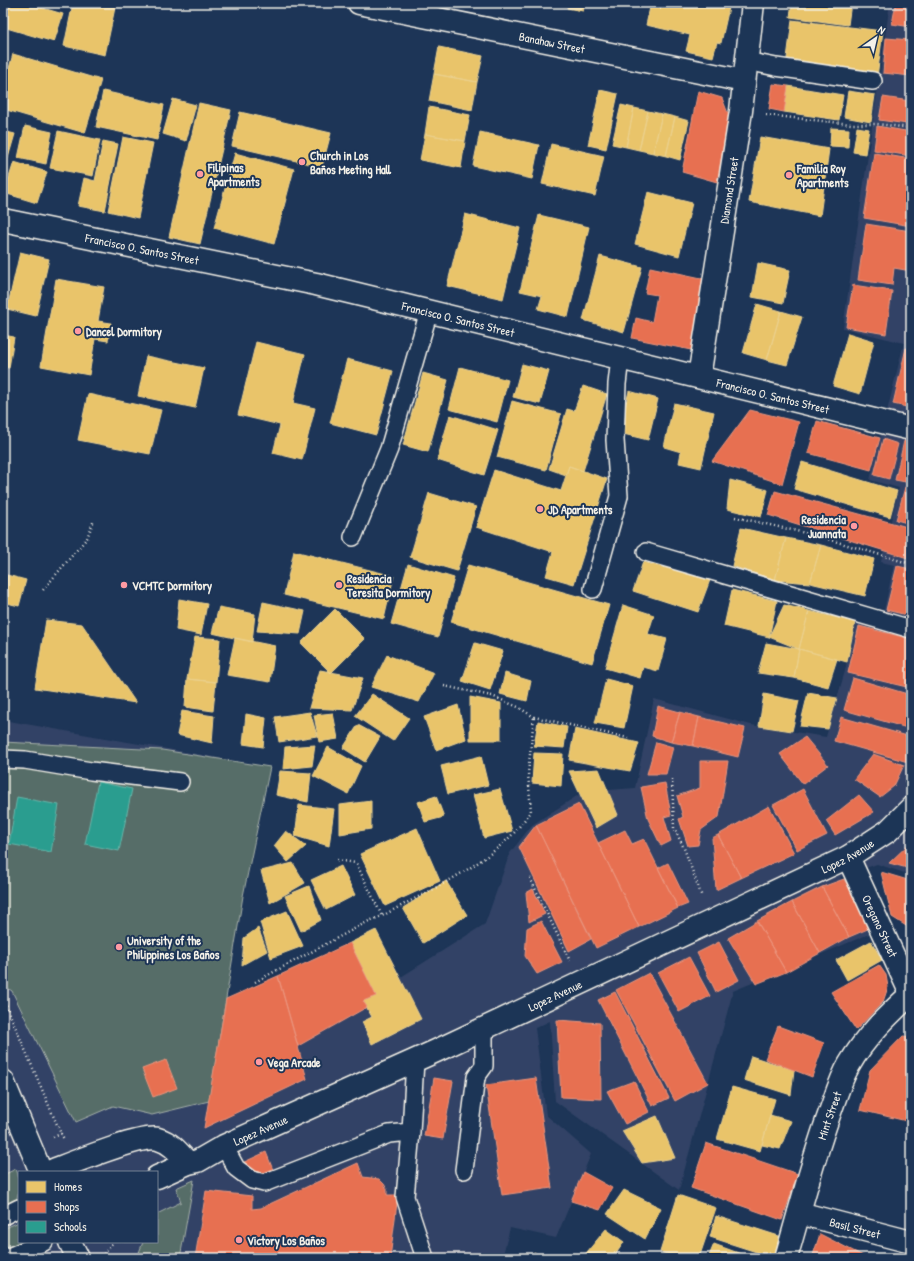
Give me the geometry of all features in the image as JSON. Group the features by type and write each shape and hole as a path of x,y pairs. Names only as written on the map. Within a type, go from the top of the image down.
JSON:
{"street":[{"name":"Banahaw Street","path":"359,3 745,71"},
{"name":"Diamond Street","path":"699,377 741,111 753,3"},
{"name":"Francisco O. Santos Street","path":"3,220 316,284 911,429"},
{"name":"Lopez Avenue","path":"158,1177 198,1161 224,1146 484,1028 848,857 888,831 911,808"},
{"name":"Oregano Street","path":"848,857 911,994"},
{"name":"Mint Street","path":"786,1258 820,1140 849,1066 868,1038 888,1015 911,994"},
{"path":"3,1081 41,1171"},
{"path":"51,1171 136,1140 156,1138 170,1144 188,1164"},
{"name":"Basil Street","path":"799,1213 911,1242"},
{"path":"70,1243 78,1258"}],"lane":[{"path":"745,71 776,67 873,81"},
{"path":"353,537 389,449 429,311"},
{"path":"593,589 618,496 615,440 617,384 620,358"},
{"path":"646,552 911,629"},
{"path":"3,759 25,760 91,771 180,782"},
{"path":"464,1170 476,1077 484,1066 484,1028"},
{"path":"414,1060 406,1197 425,1258"},
{"path":"224,1146 236,1168 252,1180 264,1182 389,1134 410,1132"},
{"path":"3,1216 18,1208"},
{"path":"6,1258 42,1243"}],"path":[{"path":"741,111 851,124 877,124 911,128"},
{"path":"735,517 814,535 911,564"},
{"path":"43,590 87,538 94,520"},
{"path":"444,686 492,696 518,707 534,717 628,738"},
{"path":"254,982 369,921 382,916 475,865 496,850 513,835 530,812 528,774 534,717"},
{"path":"672,779 674,828 684,848 710,923"},
{"path":"337,860 356,863 382,916"},
{"path":"530,878 580,982"},
{"path":"3,998 61,1134"},
{"path":"99,1258 112,1243"}],"shaded area":[{"path":"890,3 911,3 911,875 877,864 840,877 869,934 733,991 679,1190 555,1101 550,1021 535,1028 546,1115 591,1154 556,1238 510,1228 502,1258 3,1258 3,720 270,767 243,896 226,999 376,930 401,977 485,924 510,853 532,825 583,792 635,788 654,699 751,725 826,737 845,671 855,622 880,628 894,565 881,562 899,488 870,480 904,343 843,328"}],"green space":[{"name":"University of the Philippines Los Baños","path":"3,742 162,750 270,767 243,896 209,1101 152,1115 113,1106 76,1122 12,991 3,985"},
{"path":"16,1169 18,1174 18,1194 16,1202 3,1207 3,1175"},
{"path":"194,1180 180,1258 137,1258 143,1243 158,1243 158,1214 181,1202 176,1188"},
{"path":"18,1222 18,1243 21,1243 8,1249 3,1238 3,1229"}],"building: Homes":[{"path":"3,3 26,3 63,14 54,42 3,27"},
{"path":"73,3 116,3 105,55 64,46"},
{"path":"568,3 585,3 583,11 567,8"},
{"path":"651,3 730,3 721,43 717,42 713,57 686,51 690,35 646,25"},
{"path":"792,3 851,3 848,25 790,17"},
{"path":"792,20 883,31 877,77 786,66"},
{"path":"439,47 483,56 477,82 434,74"},
{"path":"13,54 101,80 85,133 3,109 3,90"},
{"path":"434,74 477,82 472,110 429,101"},
{"path":"788,86 843,95 839,120 784,112"},
{"path":"600,90 618,94 606,149 588,145"},
{"path":"103,91 164,105 157,140 96,127"},
{"path":"848,91 875,95 871,122 844,117"},
{"path":"173,99 196,105 186,141 163,134"},
{"name":"Filipinas Apartments","path":"199,103 231,110 200,244 169,237"},
{"path":"621,105 634,108 626,147 612,144"},
{"path":"429,107 470,115 465,141 425,134"},
{"path":"634,108 648,111 639,150 626,147"},
{"path":"648,111 662,114 653,153 639,150"},
{"path":"240,112 331,133 322,167 232,146"},
{"path":"662,114 675,117 666,156 653,153"},
{"path":"675,117 689,121 680,160 666,156"},
{"path":"25,126 52,132 46,164 18,158"},
{"path":"857,127 869,129 865,154 853,152"},
{"path":"831,128 849,129 848,147 830,146"},
{"path":"3,131 15,134 3,175"},
{"path":"58,131 100,140 93,176 50,168"},
{"path":"480,132 539,145 532,179 473,166"},
{"path":"425,134 465,141 461,168 420,160"},
{"path":"123,137 153,143 138,218 108,211"},
{"name":"Familia Roy Apartments","path":"760,137 829,149 820,216 749,202"},
{"path":"103,141 118,144 105,211 78,206 84,178 95,181"},
{"path":"551,144 604,156 595,196 542,184"},
{"path":"235,153 294,169 274,244 214,228"},
{"path":"14,162 47,172 37,203 4,193"},
{"path":"648,192 692,203 679,256 635,244"},
{"path":"465,214 520,228 503,299 447,286"},
{"path":"539,215 589,227 568,317 538,309 542,296 520,291"},
{"path":"20,252 49,259 36,316 7,309"},
{"path":"600,256 642,267 624,332 583,320"},
{"path":"758,263 790,270 783,303 752,297"},
{"name":"Dancel Dormitory","path":"56,279 104,287 98,321 111,323 108,341 95,339 89,375 41,366"},
{"path":"757,304 781,311 767,360 743,353"},
{"path":"781,311 802,317 787,365 767,360"},
{"path":"848,333 874,341 860,394 833,386"},
{"path":"3,335 14,337 9,368 3,367"},
{"path":"256,342 305,354 293,403 315,408 302,460 273,453 280,425 238,415"},
{"path":"146,356 204,368 195,408 138,396"},
{"path":"347,359 393,371 376,435 330,423"},
{"path":"522,364 549,371 540,404 513,397"},
{"path":"460,367 508,380 497,422 449,409"},
{"path":"423,373 448,380 428,452 403,445"},
{"path":"583,386 607,394 583,471 569,466 566,475 549,469 567,409 574,411"},
{"path":"629,391 658,399 648,440 619,433"},
{"path":"88,394 161,410 150,454 78,440"},
{"path":"512,401 561,414 546,470 497,457"},
{"path":"674,403 714,412 701,468 679,463 681,452 664,447"},
{"path":"450,415 498,430 484,475 437,460"},
{"path":"802,462 897,491 890,517 794,489"},
{"name":"JD Apartments","path":"569,466 607,479 574,584 546,576 553,552 476,527 494,470 561,491"},
{"path":"730,480 768,490 761,517 727,509"},
{"path":"429,493 476,507 457,571 410,557"},
{"path":"741,528 786,538 775,580 732,566"},
{"path":"786,538 821,545 810,583 775,580"},
{"path":"821,545 874,559 865,596 810,583"},
{"name":"Residencia Teresita Dormitory","path":"294,551 394,576 384,619 284,595"},
{"path":"643,562 710,580 698,612 633,591"},
{"path":"408,564 454,578 438,637 391,624"},
{"path":"468,565 609,605 592,663 451,622"},
{"path":"3,574 26,580 19,606 3,602"},
{"path":"732,590 777,601 769,637 724,626"},
{"path":"179,599 207,604 201,635 176,630"},
{"path":"263,602 305,611 300,634 257,631"},
{"path":"623,605 654,615 648,634 667,639 658,671 643,667 640,678 605,668"},
{"path":"784,605 809,611 799,649 769,637"},
{"path":"219,607 255,614 252,642 212,633"},
{"path":"335,609 365,639 331,673 301,643"},
{"path":"809,611 855,622 847,662 799,649"},
{"path":"46,620 82,624 136,703 35,688"},
{"path":"195,637 220,639 216,682 187,679"},
{"path":"235,638 275,646 270,682 227,675"},
{"path":"475,643 503,651 490,690 462,681"},
{"path":"766,643 799,649 794,678 758,673"},
{"path":"799,649 837,659 828,687 794,678"},
{"path":"387,655 434,673 419,702 371,687"},
{"path":"320,670 363,678 352,710 309,708"},
{"path":"505,673 531,681 527,701 500,694"},
{"path":"187,679 216,682 213,711 185,707"},
{"path":"606,679 633,686 624,728 595,723"},
{"path":"808,693 837,698 828,729 800,726"},
{"path":"372,694 409,718 393,741 355,716"},
{"path":"764,694 799,701 792,731 759,726"},
{"path":"470,697 501,703 501,740 470,740"},
{"path":"458,705 466,739 436,750 424,717"},
{"path":"182,711 214,716 212,743 177,735"},
{"path":"310,712 317,736 279,742 275,717"},
{"path":"333,713 338,739 319,742 314,715"},
{"path":"246,714 266,718 263,747 243,744"},
{"path":"538,721 567,727 564,748 534,746"},
{"path":"358,725 380,737 365,762 343,748"},
{"path":"575,729 639,743 630,771 569,760"},
{"path":"315,745 312,766 283,769 285,747"},
{"path":"328,747 361,766 348,794 313,776"},
{"path":"534,753 563,754 561,786 532,783"},
{"path":"481,756 488,785 448,794 441,766"},
{"path":"599,769 618,815 596,828 569,771"},
{"path":"280,771 311,773 308,802 276,795"},
{"path":"500,789 512,831 484,838 473,795"},
{"path":"436,796 444,817 425,822 418,802"},
{"path":"371,801 371,829 340,834 340,805"},
{"path":"299,805 334,809 329,846 295,836"},
{"path":"417,828 440,881 385,906 360,854"},
{"path":"286,831 306,846 288,862 274,846"},
{"path":"293,863 305,883 270,903 261,871"},
{"path":"341,866 355,895 326,910 311,880"},
{"path":"446,881 467,915 423,943 403,908"},
{"path":"309,886 321,920 301,931 285,896"},
{"path":"287,911 303,946 271,958 260,922"},
{"path":"258,928 267,951 242,965 244,938"},
{"path":"376,930 421,1019 372,1044 362,1022 372,1017 363,1001 376,996 350,943"},
{"path":"871,941 882,960 847,980 836,960"},
{"path":"751,1056 794,1070 791,1095 744,1080"},
{"path":"732,1087 775,1099 760,1151 717,1139"},
{"path":"770,1115 791,1121 780,1149 762,1145"},
{"path":"657,1116 675,1158 642,1163 622,1131"},
{"path":"624,1190 661,1208 645,1239 607,1214"},
{"path":"678,1195 716,1208 699,1258 681,1258 660,1252"},
{"path":"716,1216 782,1237 775,1258 710,1237"},
{"path":"606,1229 624,1242 613,1258 583,1257"},
{"path":"714,1244 752,1258 714,1258 709,1256"},
{"path":"534,1252 544,1258 531,1258"}],"building: Shops":[{"path":"896,3 911,3 911,27 892,24"},
{"path":"886,38 911,40 911,76 883,73"},
{"path":"773,84 788,86 784,112 769,109"},
{"path":"698,91 722,98 729,116 717,182 682,172"},
{"path":"883,97 910,101 907,124 879,120"},
{"path":"877,126 911,132 911,156 874,150"},
{"path":"874,153 911,159 911,226 864,218"},
{"path":"866,224 911,231 911,271 894,268 892,285 858,280"},
{"path":"650,267 706,279 691,350 632,338 636,318 652,322 657,295 645,293"},
{"path":"853,285 892,291 886,334 846,327"},
{"path":"906,348 911,349 911,408 893,404"},
{"path":"750,410 799,422 782,484 712,461"},
{"path":"817,421 880,438 871,470 808,453"},
{"path":"883,439 898,444 889,479 874,475"},
{"path":"904,441 911,442 911,483 895,480"},
{"path":"905,487 911,488 911,524 896,520"},
{"name":"Residencia Juannata","path":"775,491 911,528 911,559 768,515"},
{"path":"897,566 911,569 911,616 886,610"},
{"path":"859,626 911,639 911,688 848,673"},
{"path":"853,678 911,695 911,729 844,710"},
{"path":"658,706 680,712 671,742 652,736"},
{"path":"680,712 699,717 693,746 671,742"},
{"path":"699,717 745,728 738,757 693,746"},
{"path":"841,717 911,737 911,752 908,762 834,741"},
{"path":"805,737 828,765 803,784 780,754"},
{"path":"656,742 673,747 666,774 647,774"},
{"path":"873,754 904,765 894,786 880,797 854,779"},
{"path":"700,761 728,761 719,817 701,830 698,845 688,846 679,819 683,817 677,796 700,788"},
{"path":"665,783 671,815 664,817 671,841 661,846 648,819 641,787"},
{"path":"803,789 827,835 797,850 773,805"},
{"path":"859,795 874,812 835,835 826,821"},
{"path":"579,804 639,927 596,948 536,825"},
{"path":"769,806 794,853 741,878 718,835"},
{"path":"536,825 591,939 569,951 519,847"},
{"path":"625,830 632,844 644,839 678,908 639,927 598,843"},
{"path":"718,835 741,878 716,890 712,838"},
{"path":"911,842 911,869 889,863"},
{"path":"668,863 688,904 678,908 658,868"},
{"path":"881,872 911,881 911,929 892,917"},
{"path":"844,879 870,928 849,937 822,887"},
{"path":"822,887 849,937 820,953 792,902"},
{"path":"533,889 545,914 529,922 526,893"},
{"path":"792,902 820,953 786,972 757,921"},
{"path":"541,921 562,962 537,974 525,956 527,928"},
{"path":"757,921 786,972 756,984 728,938"},
{"path":"719,942 739,980 716,992 697,953"},
{"path":"350,943 376,996 363,1001 367,1007 298,1046 278,976"},
{"path":"689,957 710,996 679,1012 658,973"},
{"path":"879,965 886,975 888,987 883,1002 856,1030 831,992"},
{"path":"649,973 708,1083 675,1101 616,990"},
{"name":"Vega Arcade","path":"278,976 307,1079 204,1128 226,999"},
{"path":"615,992 669,1098 652,1106 598,1000"},
{"path":"557,1020 600,1023 601,1099 561,1097"},
{"path":"778,1026 824,1043 812,1077 765,1059"},
{"path":"903,1036 911,1037 911,1122 860,1110 870,1070"},
{"path":"166,1060 177,1088 153,1097 142,1069"},
{"path":"434,1078 453,1081 443,1139 424,1136"},
{"path":"536,1078 552,1188 502,1195 486,1085"},
{"path":"634,1081 649,1112 625,1124 607,1091"},
{"path":"706,1143 798,1174 782,1220 691,1188"},
{"path":"266,1152 275,1175 254,1177 240,1164"},
{"path":"358,1163 363,1177 379,1179 387,1189 387,1195 398,1195 390,1258 195,1258 206,1191 252,1196 252,1209 261,1208"},
{"path":"583,1172 612,1188 600,1210 571,1201"},
{"path":"820,1234 867,1258 812,1258"}],"building: Schools":[{"path":"98,782 132,789 119,851 85,844"},
{"path":"17,797 59,805 51,852 9,844"}],"place":[{"name":"Church in Los Baños Meeting Hall","path":"302,162"},
{"name":"Filipinas Apartments","path":"200,174"},
{"name":"Familia Roy Apartments","path":"789,175"},
{"name":"Dancel Dormitory","path":"78,331"},
{"name":"JD Apartments","path":"540,509"},
{"name":"Residencia Juannata","path":"854,526"},
{"name":"VCMTC Dormitory","path":"124,585"},
{"name":"Residencia Teresita Dormitory","path":"339,585"},
{"name":"University of the Philippines Los Baños","path":"119,947"},
{"name":"Vega Arcade","path":"259,1062"},
{"name":"Victory Los Baños","path":"239,1240"}]}
